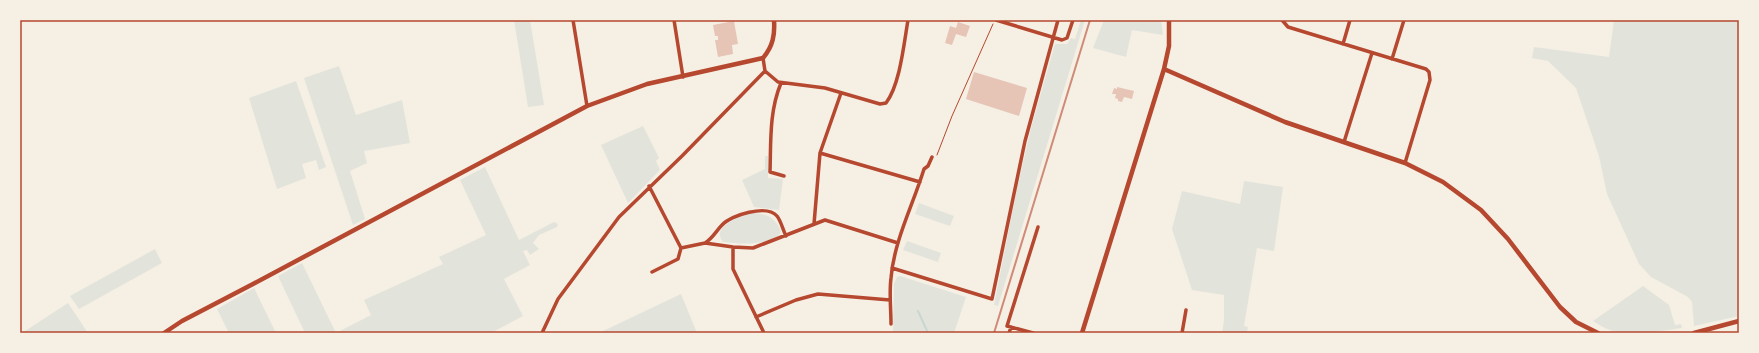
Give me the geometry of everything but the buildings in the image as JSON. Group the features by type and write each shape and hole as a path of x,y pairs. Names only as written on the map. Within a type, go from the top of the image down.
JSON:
{"street":[{"path":"573,20 587,106"},
{"path":"674,20 683,76"},
{"path":"164,333 182,321 587,106 647,84 763,58 770,49 775,36 774,20"},
{"path":"763,58 765,71 770,77 781,83 826,88 880,104 886,103 894,87 908,20"},
{"path":"996,20 1062,40 1067,38 1072,20"},
{"path":"892,268 992,299 1025,141 1058,20"},
{"path":"1082,333 1164,69 1169,46 1169,20"},
{"path":"1282,20 1288,27 1426,69 1431,76 1405,164"},
{"path":"1342,44 1350,20"},
{"path":"1392,59 1404,20"},
{"path":"1344,142 1372,53"},
{"path":"1164,69 1285,122 1405,164 1443,182 1482,210 1508,239 1560,307 1576,322 1598,333"},
{"path":"542,333 558,299 608,230 649,186 682,156 765,71"},
{"path":"781,83 772,113 770,172 784,176"},
{"path":"814,224 820,153 841,93"},
{"path":"820,153 920,182"},
{"path":"891,324 890,300 892,268 898,243 924,169 928,166 932,157"},
{"path":"649,186 681,248 678,259 652,272"},
{"path":"706,243 714,237 723,224 751,211 773,213 778,216 786,236"},
{"path":"681,248 706,243 753,248 825,220 898,243"},
{"path":"1033,333 1007,326 1038,227"},
{"path":"733,247 733,269 764,333"},
{"path":"756,317 796,300 818,294 890,300"},
{"path":"1182,333 1186,310"},
{"path":"1694,333 1739,321"},
{"path":"1009,333 1011,327"}],"path":[{"path":"932,157 937,156 952,116 996,20"}],"shaded area":[{"path":"514,20 530,20 544,105 528,107"},
{"path":"1081,20 1085,20 998,306 994,305 1017,188 1031,128 1055,44 1067,44 1071,38 1075,39"},
{"path":"1104,20 1161,20 1163,35 1132,30 1126,57 1093,48"},
{"path":"1614,20 1739,20 1739,316 1694,326 1692,302 1688,297 1651,277 1639,264 1607,194 1599,156 1576,88 1548,61 1532,58 1534,47 1609,57"},
{"path":"339,66 356,115 402,100 410,143 364,151 367,163 350,171 365,219 353,225 304,78"},
{"path":"296,81 326,167 319,170 316,160 302,164 306,178 277,189 249,98"},
{"path":"643,126 659,158 656,161 660,170 628,203 601,145"},
{"path":"765,156 768,156 768,178 783,179 779,210 754,207 742,180 765,169"},
{"path":"485,167 519,240 554,222 558,224 557,227 539,235 533,243 539,249 530,255 527,250 523,251 530,265 504,279 523,316 491,333 336,333 371,315 364,300 443,264 439,257 486,235 460,180"},
{"path":"1244,181 1283,187 1274,251 1257,248 1244,326 1248,327 1247,333 1222,333 1224,320 1224,295 1192,290 1172,229 1182,191 1240,204"},
{"path":"919,203 954,216 950,226 915,214"},
{"path":"751,213 765,215 773,219 781,231 779,235 759,243 745,244 723,242 720,236 720,231 723,227 734,220"},
{"path":"907,241 941,253 938,262 903,250"},
{"path":"155,249 162,263 79,309 70,296"},
{"path":"302,263 336,333 305,333 278,276"},
{"path":"900,276 966,297 954,333 893,333 894,284 897,277"},
{"path":"1643,286 1669,305 1675,325 1681,324 1682,328 1646,333 1628,333 1610,330 1593,321"},
{"path":"254,288 276,333 229,333 217,309"},
{"path":"681,294 697,333 601,332"},
{"path":"68,303 88,333 22,333"}],"waterway":[{"path":"918,311 928,333"}],"railway":[{"path":"994,333 1090,20"}]}
